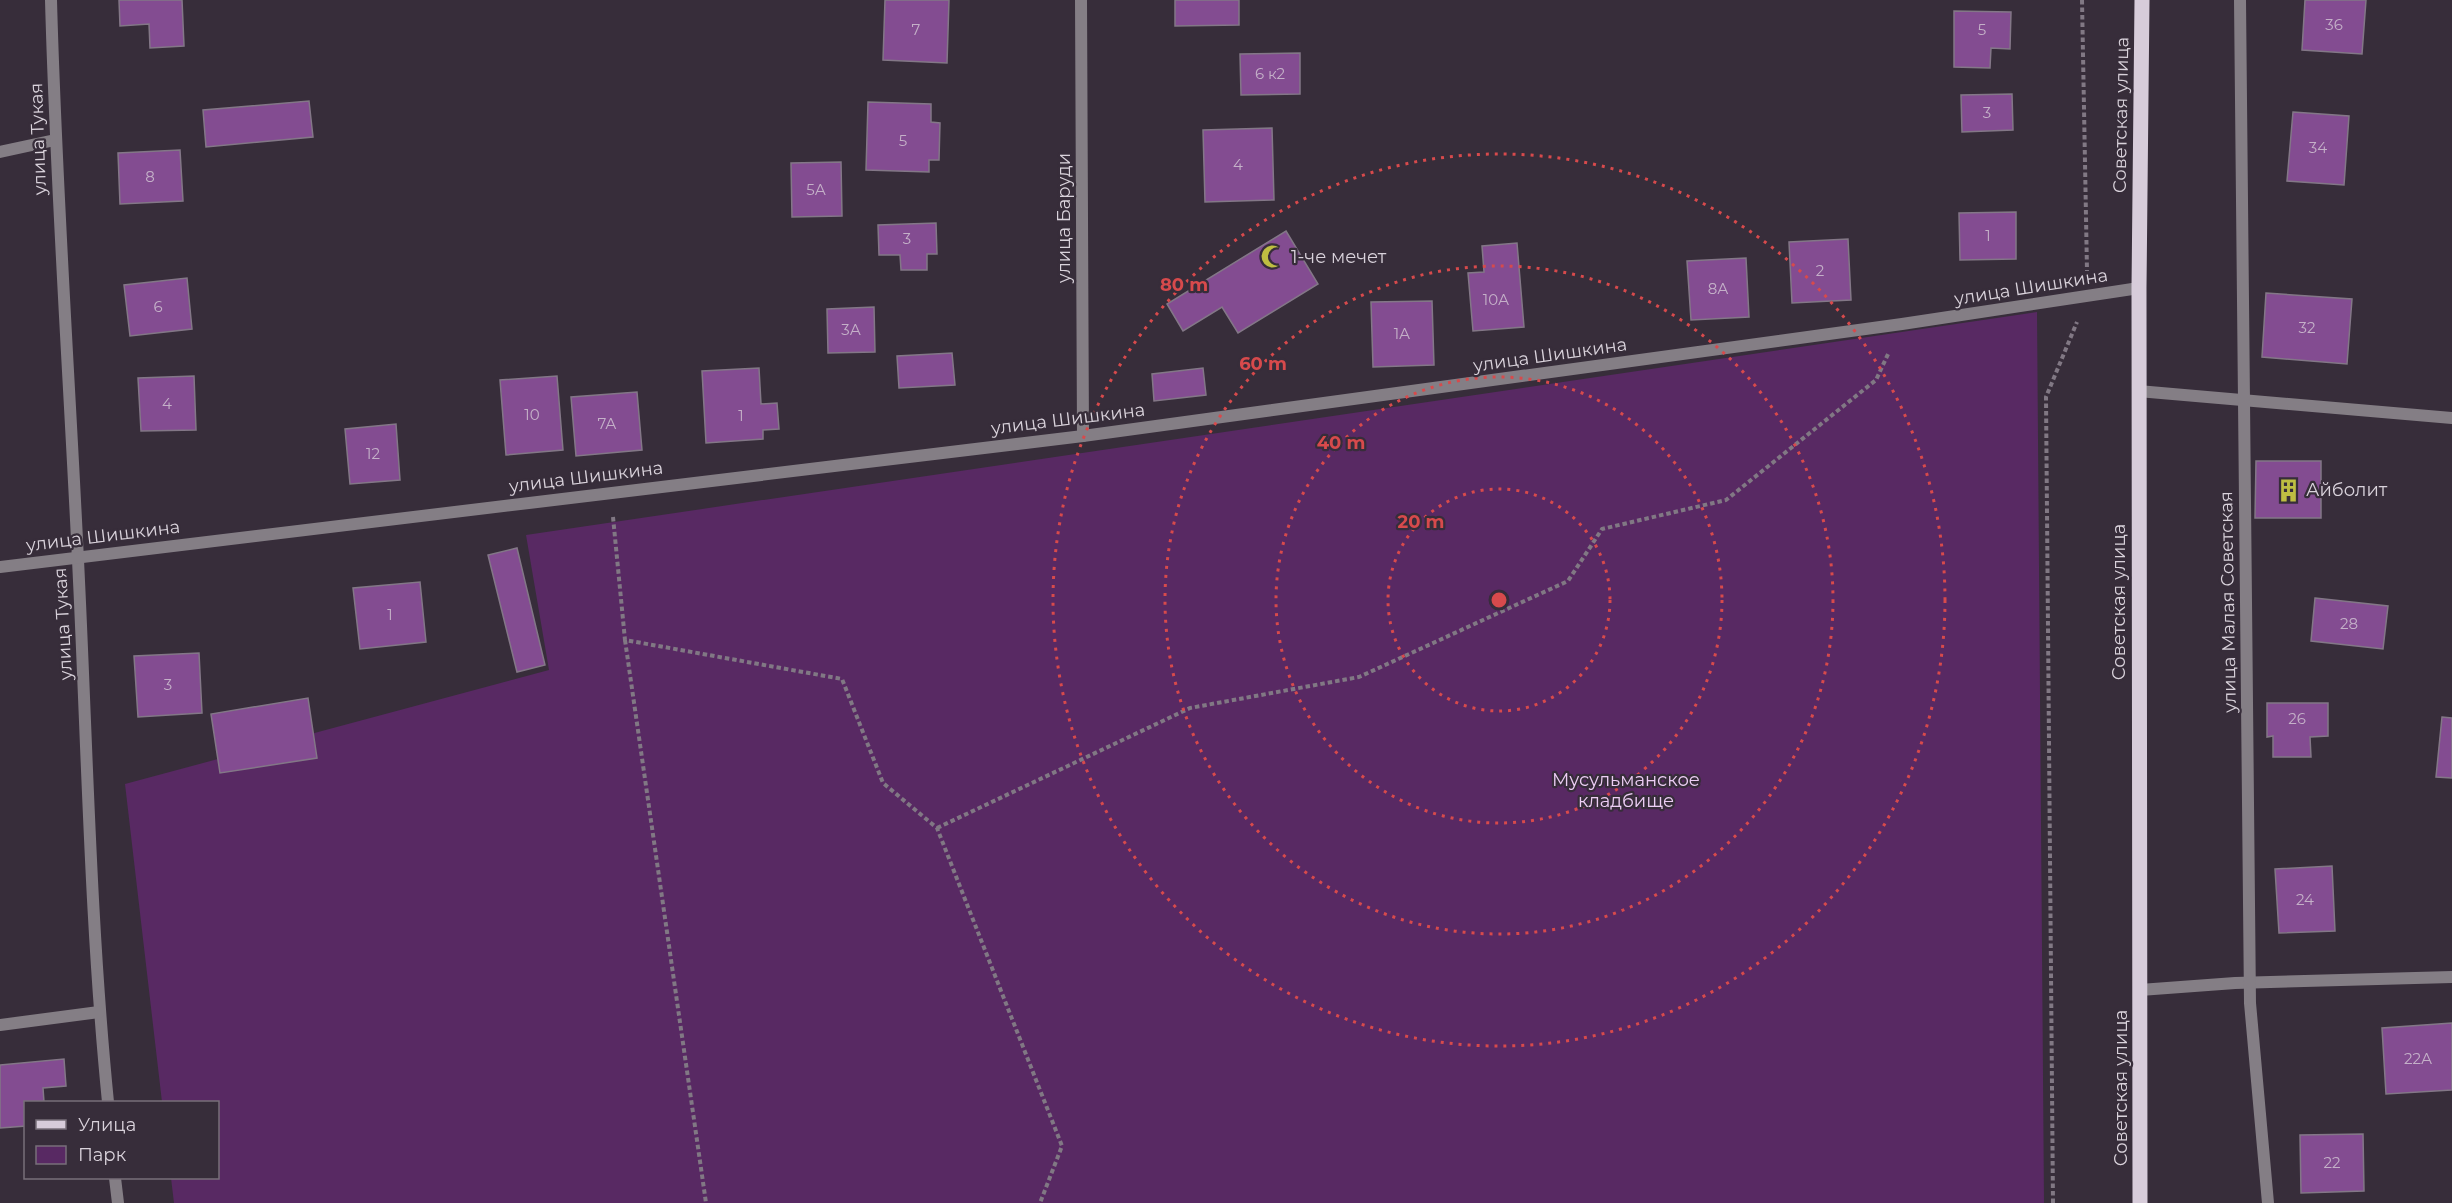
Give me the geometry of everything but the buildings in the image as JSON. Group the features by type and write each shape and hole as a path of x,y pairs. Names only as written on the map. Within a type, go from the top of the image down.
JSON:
{"main road":[{"name":"Советская улица","path":"2140,1203 2139,288 2142,0"}],"street":[{"name":"улица Тукая","path":"51,0 55,140 78,557 99,1012 108,1101"},
{"name":"улица Баруди","path":"1081,0 1083,436"},
{"name":"улица Малая Советская","path":"2240,0 2250,1004 2268,1203"},
{"path":"0,152 55,140"},
{"name":"улица Шишкина","path":"0,567 1083,436 1902,324 2139,288"},
{"path":"2139,391 2244,402 2452,418"},
{"path":"2140,990 2250,982 2452,977"},
{"path":"0,1025 99,1012"},
{"path":"115,1179 118,1203"}],"path":[{"path":"2053,1203 2046,398 2088,296 2082,0"},
{"path":"937,828 1190,708 1359,677 1568,581 1602,530 1726,500 1876,380 1902,324"},
{"path":"611,492 625,640 706,1203"},
{"path":"625,640 842,679 883,783 937,828 1062,1146 1040,1203"}],"green space":[{"name":"Мусульманское кладбище","path":"2037,312 2044,1203 174,1203 171,1179 219,1179 219,1101 162,1101 125,784 549,670 526,535"}],"place":[{"name":"1-че мечет","path":"1273,257"},
{"name":"Айболит","path":"2288,490"}]}
